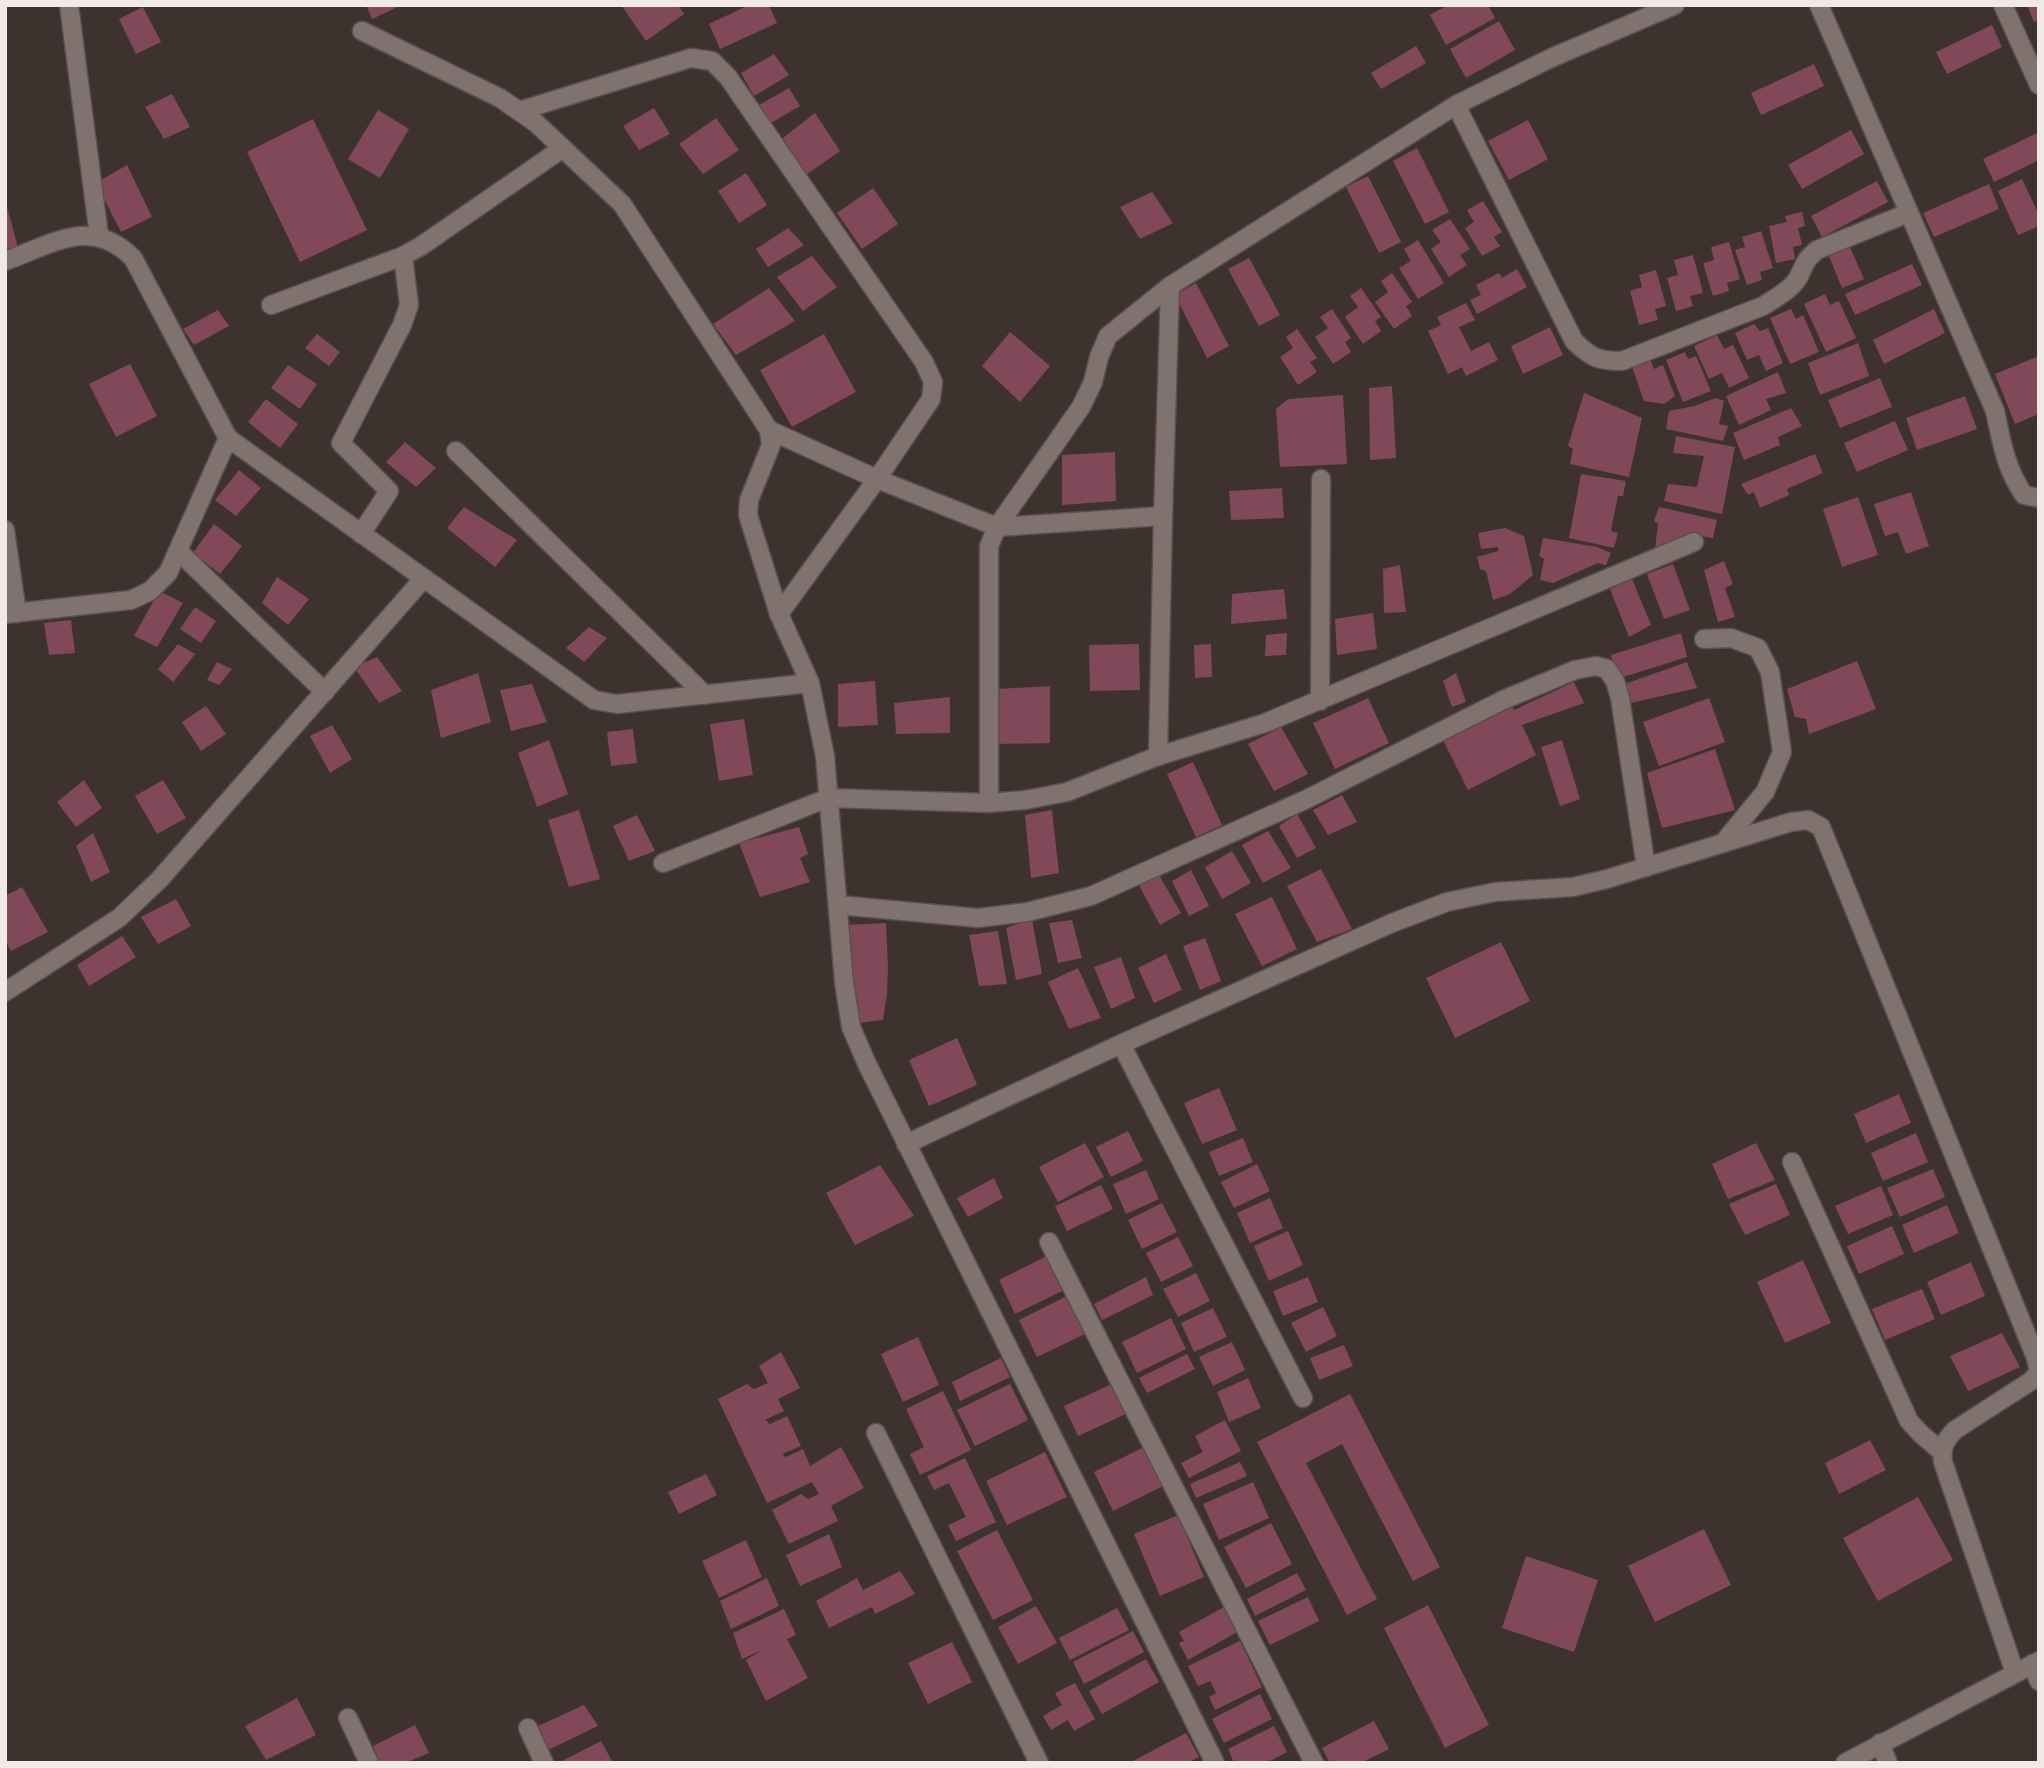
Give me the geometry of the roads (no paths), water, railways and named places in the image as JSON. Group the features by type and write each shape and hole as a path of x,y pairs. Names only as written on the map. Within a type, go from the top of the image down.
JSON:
{"street":[{"path":"69,5 99,236"},
{"path":"989,803 989,546 997,527 1081,407 1093,382 1108,336 1170,286 1456,106 1550,58 1675,5"},
{"path":"1819,5 1995,411 2007,465 2024,495 2039,498"},
{"path":"2003,5 2039,85"},
{"path":"362,31 500,97 536,123 622,204 769,430 771,445 749,500 747,515 779,614 810,684 825,756 844,982 852,1027 906,1144 1215,1763"},
{"path":"519,111 691,58 712,61 728,77 924,362 933,382 931,400 779,614"},
{"path":"1456,106 1574,341 1586,354 1602,361 1622,361 1763,306 1797,280 1805,260 1817,250 1908,213"},
{"path":"271,305 403,256 563,148"},
{"path":"5,261 75,235 99,236 119,245 133,258 228,438 594,700 617,704 810,684"},
{"path":"361,534 389,491 341,443 402,325 409,304 403,256"},
{"path":"1158,757 1170,286"},
{"path":"769,430 877,479 997,527 1163,516"},
{"path":"5,530 11,613 131,600 150,592 168,573 228,438"},
{"path":"456,451 705,695"},
{"path":"1320,701 1321,479"},
{"path":"663,863 828,798 989,803 1067,792 1158,757 1265,723 1694,542"},
{"path":"178,551 325,692"},
{"path":"5,992 119,918 159,880 424,578"},
{"path":"1704,639 1731,638 1758,648 1770,672 1782,752 1765,792 1723,843"},
{"path":"838,905 978,918 1027,912 1091,896 1307,799 1503,700 1575,670 1596,666 1607,669 1615,681 1620,698 1646,867"},
{"path":"906,1144 1121,1044 1392,923 1447,902 1495,892 1573,887 1791,822 1808,820 1821,827 2036,1358 2039,1372 2031,1381 1955,1430 1946,1440 1942,1452 1943,1462 2015,1673"},
{"path":"1121,1044 1303,1398"},
{"path":"1792,1162 1909,1421 1942,1452"},
{"path":"1049,1242 1314,1763"},
{"path":"876,1433 1039,1763"},
{"path":"1845,1763 2015,1673 2036,1669"},
{"path":"348,1718 369,1763"},
{"path":"528,1728 544,1763"},
{"path":"1880,1743 1888,1763"}]}
